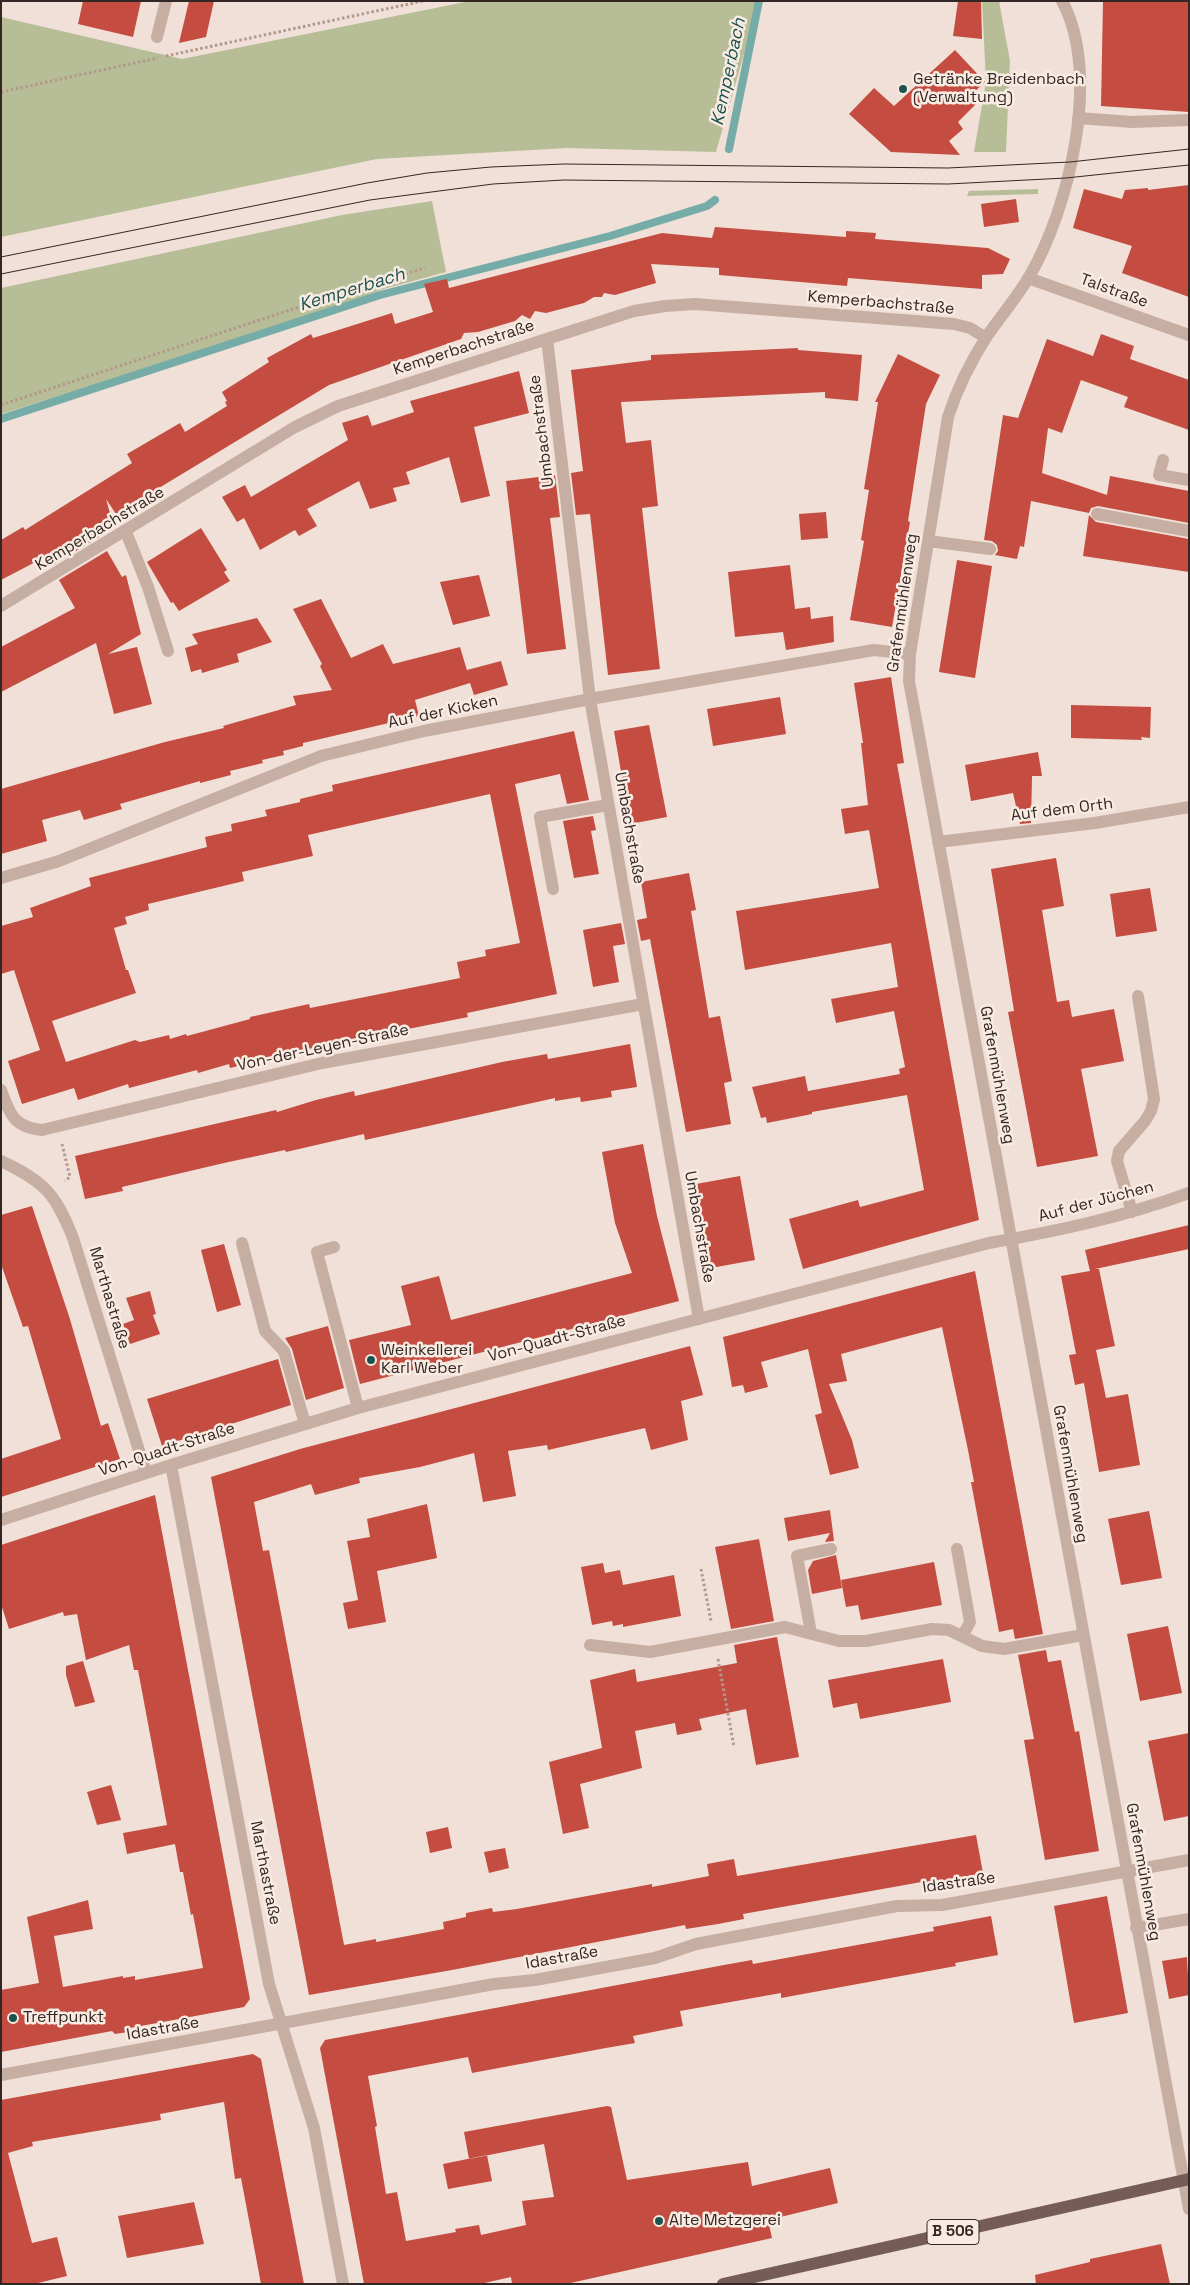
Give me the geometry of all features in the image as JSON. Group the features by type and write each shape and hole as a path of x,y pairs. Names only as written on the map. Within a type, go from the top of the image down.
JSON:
{"main road":[{"name":"B 506","path":"723,2284 1186,2180"}],"street":[{"path":"157,36 166,1"},
{"name":"Grafenmühlenweg","path":"1062,1 1075,30 1080,59 1078,118 1066,178 1052,228 1028,278 986,338 956,392 948,417 910,654 909,681 1136,1928 1186,2180 1189,2209"},
{"path":"1078,118 1132,122 1189,120"},
{"name":"Talstraße","path":"1028,278 1189,335"},
{"name":"Kemperbachstraße","path":"1,606 126,532 295,427 338,406 634,311 664,306 695,304 954,324 970,328 986,338"},
{"name":"Umbachstraße","path":"547,339 590,699 699,1319"},
{"path":"1163,460 1158,475 1189,480"},
{"path":"1096,514 1189,531"},
{"path":"126,532 148,588 168,651"},
{"path":"928,541 990,549"},
{"name":"Auf der Kicken","path":"1,878 59,861 321,756 424,731 590,699 874,650 910,654"},
{"path":"553,889 540,817 608,805"},
{"name":"Auf dem Orth","path":"938,842 1095,823 1189,807"},
{"path":"1132,1212 1117,1162 1119,1151 1145,1121 1151,1111 1154,1098 1138,996"},
{"name":"Von-der-Leyen-Straße","path":"1,1090 14,1120 28,1128 42,1130 322,1063 643,1004"},
{"name":"Marthastraße","path":"1,1160 26,1172 51,1193 63,1214 73,1238 146,1473"},
{"name":"Auf der Jüchen","path":"1011,1240 1060,1231 1132,1212 1189,1193"},
{"name":"Von-Quadt-Straße","path":"1,1520 171,1465 358,1408 1011,1240"},
{"path":"242,1243 265,1331 284,1351 305,1424"},
{"path":"334,1247 317,1252 358,1408"},
{"name":"Marthastraße","path":"171,1465 269,1984 314,2128 343,2284"},
{"path":"811,1633 797,1556 832,1550"},
{"path":"956,1550 970,1622 963,1635"},
{"path":"590,1645 650,1652 785,1627 848,1641 866,1641 932,1629 949,1630 963,1635 982,1646 1004,1649 1083,1634"},
{"name":"Idastraße","path":"1,2075 494,1984 536,1980 655,1958 696,1944 897,1906 942,1905 1189,1860"},
{"path":"1136,1928 1189,1919"}],"path":[{"path":"1,92 422,1"},
{"path":"1,405 351,290 425,268"},
{"path":"51,1193 70,1177 57,1126"}],"green space":[{"path":"470,1 759,1 716,152 567,148 377,159 1,237 1,17 182,59"},
{"path":"982,1 999,1 1010,61 1006,152 974,152 986,82"},
{"path":"1038,189 1038,194 967,196 969,191"},
{"path":"432,201 446,272 384,289 305,319 1,414 1,288 342,215"}],"building":[{"path":"83,1 141,1 133,37 78,24"},
{"path":"189,1 214,1 206,37 179,43"},
{"path":"958,1 981,1 982,39 953,36"},
{"path":"1103,1 1189,1 1189,112 1101,106"},
{"path":"955,50 985,82 973,93 980,100 958,122 963,129 949,141 960,155 891,152 849,114 874,88 894,106"},
{"path":"1189,185 1189,297 1122,273 1132,246 1073,228 1084,189 1122,199 1125,190 1148,188 1148,190"},
{"path":"1016,199 1019,222 984,227 981,204"},
{"path":"715,227 846,237 846,231 876,233 875,239 988,248 1010,259 1003,274 982,275 982,289 848,278 847,286 719,275 719,268 651,264 656,283 615,295 604,293 602,297 594,297 584,303 546,313 535,311 530,319 522,315 515,321 478,332 464,333 461,339 329,385 116,514 106,499 111,517 93,528 99,537 51,566 45,557 1,580 1,540 23,527 25,530 132,463 127,454 180,423 185,432 227,406 225,402 227,401 222,392 269,362 267,358 311,334 313,338 392,313 395,324 433,312 424,284 447,279 449,288 662,233 712,238"},
{"path":"1101,334 1134,346 1130,359 1189,380 1189,430 1124,407 1128,397 1081,380 1062,433 1048,428 1042,473 1107,495 1110,476 1189,491 1189,523 1098,506 1091,508 1089,513 1031,501 1024,547 1020,546 1017,559 995,555 998,551 997,545 992,541 984,540 1003,415 1018,418 1047,339 1093,356"},
{"path":"798,348 798,350 862,355 858,401 825,398 825,392 621,402 626,443 651,440 658,506 642,508 660,669 608,675 590,514 576,515 571,473 583,471 571,370 651,360 651,355"},
{"path":"898,354 940,375 926,404 908,521 910,522 892,627 850,620 864,541 861,540 869,490 864,489 878,402 875,402"},
{"path":"519,371 529,413 474,427 490,496 461,503 449,457 406,472 410,484 393,488 397,501 370,509 359,481 307,509 317,526 299,536 295,530 260,550 244,518 237,522 222,497 245,485 251,497 348,440 342,423 368,415 372,426 414,412 410,401"},
{"path":"555,475 560,517 550,518 566,649 527,654 506,481"},
{"path":"826,512 828,538 801,540 799,514"},
{"path":"1089,515 1096,522 1189,539 1189,572 1083,556"},
{"path":"201,528 227,570 224,572 230,581 179,611 173,602 171,603 147,562"},
{"path":"107,551 122,577 126,575 141,634 108,654 137,647 152,704 114,714 96,643 1,692 1,647 75,608 59,580"},
{"path":"957,560 992,566 975,678 939,672"},
{"path":"790,565 795,609 810,607 811,619 833,616 834,642 786,650 783,632 735,637 728,572"},
{"path":"479,575 490,616 453,625 440,582"},
{"path":"321,599 351,658 383,644 393,664 460,647 469,677 467,670 501,661 508,685 474,695 470,683 415,700 419,716 303,743 303,746 283,751 284,755 262,760 263,763 230,771 231,775 200,783 200,781 120,804 122,809 84,820 80,810 42,820 47,841 1,854 1,789 165,742 224,728 223,726 296,705 293,696 332,690 320,666 322,664 293,609"},
{"path":"257,618 272,642 237,654 239,662 202,673 201,669 191,672 185,648 198,644 192,634"},
{"path":"891,677 904,763 897,764 979,1220 803,1269 789,1219 858,1200 860,1207 924,1190 907,1095 812,1112 812,1114 767,1123 766,1117 761,1118 752,1087 805,1076 808,1091 900,1074 899,1069 905,1067 894,1011 836,1023 831,999 898,987 891,943 745,970 736,911 879,888 869,830 845,834 841,809 868,805 861,743 863,743 854,683"},
{"path":"780,697 786,734 713,746 707,709"},
{"path":"1071,705 1151,707 1150,738 1141,737 1142,740 1071,738"},
{"path":"649,725 667,817 630,824 614,731"},
{"path":"574,731 589,800 567,804 560,774 515,784 557,994 467,1013 468,1017 298,1051 230,1068 229,1064 198,1073 197,1070 129,1088 128,1084 78,1100 74,1088 22,1104 8,1061 40,1050 14,970 1,974 1,926 33,917 30,908 91,886 89,878 207,847 205,837 232,831 231,824 267,816 265,810 300,802 300,799 333,791 332,785","holes":["490,794 520,943 485,950 486,956 457,962 460,978 310,1008 309,1004 250,1017 250,1019 187,1036 186,1034 170,1039 169,1035 140,1042 135,1040 66,1062 52,1021 136,993 128,970 126,970 114,928 127,924 125,917 149,910 148,904 244,881 242,872 313,856 308,835"]},
{"path":"1038,752 1042,776 1032,776 1031,823 1020,824 1013,793 971,801 965,765"},
{"path":"593,816 596,830 591,831 599,874 574,878 563,821"},
{"path":"1056,858 1064,906 1042,910 1057,1002 1069,1000 1072,1017 1114,1009 1124,1061 1081,1069 1098,1156 1037,1167 1008,1012 1014,1011 991,869"},
{"path":"689,873 696,910 691,911 709,1018 720,1016 732,1081 724,1083 731,1124 686,1132 650,939 641,941 637,920 647,918 641,882"},
{"path":"1150,888 1157,931 1116,937 1110,894"},
{"path":"621,923 625,944 613,946 619,982 593,987 583,930"},
{"path":"630,1044 637,1087 611,1091 612,1097 581,1102 580,1097 555,1101 555,1098 365,1140 364,1134 286,1152 285,1150 224,1163 122,1187 123,1191 85,1199 75,1156 276,1110 277,1112 354,1091 355,1096 502,1062 547,1054 548,1059"},
{"path":"643,1144 657,1216 679,1301 360,1384 349,1340 411,1325 401,1286 439,1276 451,1320 632,1273 615,1223 602,1152"},
{"path":"740,1176 755,1260 711,1268 696,1184"},
{"path":"32,1206 69,1316 101,1426 108,1423 120,1459 1,1497 1,1459 61,1439 28,1326 23,1327 1,1264 1,1215"},
{"path":"1189,1225 1189,1249 1095,1269 1099,1269 1115,1346 1096,1350 1106,1398 1128,1394 1140,1465 1099,1472 1084,1383 1075,1385 1069,1355 1076,1354 1061,1276 1090,1271 1085,1250"},
{"path":"224,1244 241,1305 217,1312 201,1250"},
{"path":"975,1271 1043,1634 1015,1639 1013,1629 999,1632 971,1482 974,1482 942,1327 841,1354 847,1381 829,1384 852,1440 859,1468 830,1475 815,1415 822,1413 808,1349 761,1362 768,1387 745,1393 743,1385 732,1387 723,1337"},
{"path":"150,1291 156,1314 153,1315 160,1334 130,1344 123,1324 134,1320 126,1298"},
{"path":"328,1326 344,1388 306,1400 292,1349 285,1338"},
{"path":"690,1346 703,1395 681,1401 688,1440 651,1450 645,1428 548,1450 547,1445 508,1451 516,1496 483,1502 474,1453 420,1467 359,1478 360,1483 315,1495 311,1484 254,1502 263,1551 269,1550 344,1945 376,1939 376,1942 444,1929 443,1922 466,1917 466,1913 492,1908 493,1912 517,1909 652,1884 652,1887 709,1876 707,1864 734,1859 737,1876 976,1835 983,1873 928,1884 927,1881 743,1914 744,1919 718,1924 686,1929 685,1925 452,1970 309,1995 211,1477 300,1449"},
{"path":"278,1359 291,1405 162,1446 147,1399"},
{"path":"155,1495 250,1999 244,2007 130,2028 128,2032 115,2034 112,2031 1,2052 1,1990 39,1983 27,1917 88,1900 93,1929 54,1936 63,1987 123,1976 123,1978 135,1976 135,1980 203,1968 193,1914 191,1915 183,1872 180,1872 175,1844 127,1854 123,1833 167,1825 138,1670 134,1670 129,1645 86,1660 77,1614 64,1616 63,1612 9,1629 1,1604 1,1545"},
{"path":"427,1504 437,1558 377,1571 386,1622 348,1629 343,1603 358,1600 347,1541 370,1537 367,1519"},
{"path":"830,1510 834,1541 825,1542 830,1533 788,1541 784,1518"},
{"path":"1149,1511 1162,1578 1121,1585 1108,1519"},
{"path":"759,1539 774,1621 731,1629 715,1547"},
{"path":"836,1555 842,1588 812,1594 808,1570 813,1561"},
{"path":"934,1562 942,1605 861,1620 858,1605 846,1607 841,1580"},
{"path":"603,1563 605,1573 620,1570 623,1585 674,1575 681,1616 623,1627 623,1624 613,1626 612,1621 592,1625 581,1567"},
{"path":"1168,1626 1182,1693 1140,1701 1127,1634"},
{"path":"777,1637 799,1757 756,1765 746,1709 699,1719 702,1730 677,1735 675,1723 635,1731 642,1768 580,1784 589,1828 563,1834 549,1762 602,1748 590,1680 635,1669 637,1682 737,1663 734,1645"},
{"path":"1046,1650 1048,1662 1061,1660 1075,1732 1079,1731 1099,1851 1045,1860 1024,1740 1034,1739 1018,1655"},
{"path":"943,1659 951,1702 860,1719 857,1703 833,1708 828,1680"},
{"path":"83,1661 95,1702 75,1707 66,1675 66,1666"},
{"path":"1189,1733 1189,1816 1164,1821 1148,1741"},
{"path":"111,1785 121,1820 97,1825 87,1792"},
{"path":"448,1827 452,1848 430,1853 426,1832"},
{"path":"505,1848 509,1868 489,1873 484,1852"},
{"path":"1107,1896 1128,2013 1074,2023 1054,1906"},
{"path":"991,1916 998,1955 955,1963 956,1966 781,1998 781,1993 680,2011 683,2026 633,2036 635,2043 472,2073 468,2057 368,2076 386,2194 397,2192 406,2241 456,2232 455,2229 479,2225 481,2235 526,2225 522,2201 554,2197 544,2144 469,2159 464,2132 607,2106 611,2107 627,2180 748,2162 752,2186 830,2168 838,2203 768,2220 772,2238 566,2284 512,2284 511,2277 480,2284 364,2284 320,2048 325,2040 724,1965 752,1960 753,1964 934,1931 933,1927"},
{"path":"1187,1957 1189,1995 1169,1999 1162,1961"},
{"path":"253,2054 261,2059 304,2284 261,2284 241,2178 235,2179 224,2102 160,2114 161,2120 32,2142 33,2146 4,2154 8,2153 32,2243 57,2237 67,2276 34,2284 1,2284 1,2100"},
{"path":"487,2155 492,2181 448,2189 443,2164"},
{"path":"194,2202 204,2244 127,2258 118,2216"},
{"path":"1161,2244 1170,2284 1036,2284 1035,2275 1090,2262 1090,2259"}],"waterway":[{"name":"Kemperbach","path":"729,149 759,1"},
{"name":"Kemperbach","path":"1,419 380,295 610,236 707,206 715,200"}],"tram line":[{"path":"1,257 367,183 427,173 491,167 564,164 948,168 1070,162 1189,149"},
{"path":"1,274 370,200 493,184 564,180 948,184 1066,178 1189,165"}],"place":[{"name":"Getränke Breidenbach (Verwaltung)","path":"903,89"},
{"name":"Weinkellerei Karl Weber","path":"371,1360"},
{"name":"Treffpunkt","path":"13,2018"},
{"name":"Alte Metzgerei","path":"659,2221"}]}
